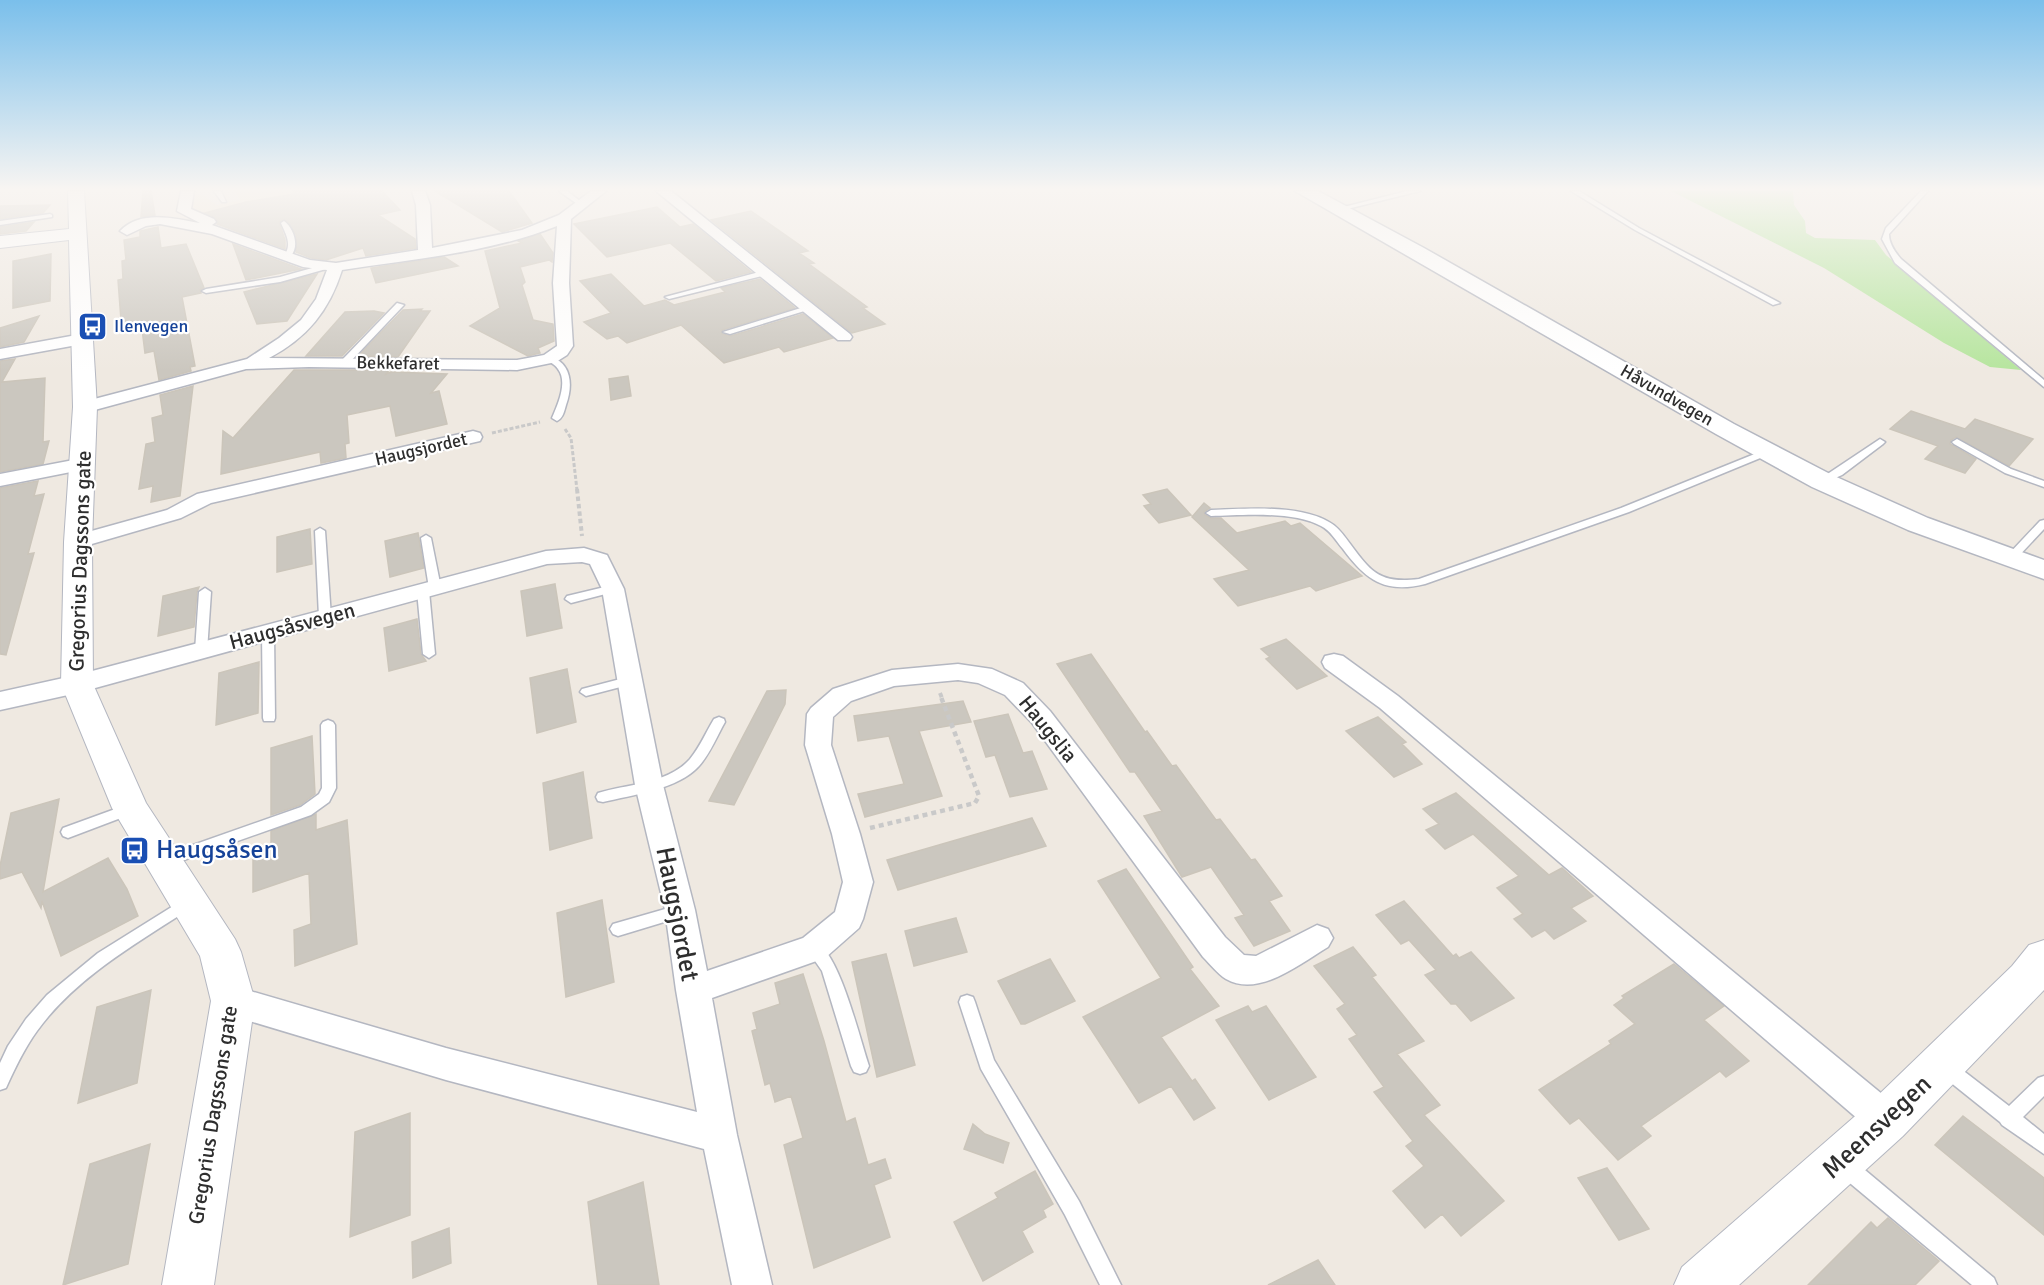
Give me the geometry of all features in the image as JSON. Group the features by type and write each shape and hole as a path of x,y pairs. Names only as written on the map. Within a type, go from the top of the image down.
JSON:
{"main road":[{"name":"Håvundvegen","path":"1414,251 1822,481 1908,519 2044,570"}],"street":[{"name":"Gregorius Dagssons gate","path":"68,251 82,339 85,407 84,464 78,542 77,684 130,808 220,952 233,1001 188,1285"},
{"path":"271,251 330,267 440,251"},
{"path":"550,359 561,353 564,346 561,283 562,251"},
{"path":"736,251 844,337"},
{"name":"Bekkefaret","path":"85,407 245,364 282,345 308,324 326,296 330,267"},
{"path":"0,354 82,339"},
{"name":"Bekkefaret","path":"245,364 345,362 517,365 550,359"},
{"name":"Haugsjordet","path":"78,542 174,514 204,498 473,437"},
{"path":"0,480 84,464"},
{"name":"Haugsjordet","path":"584,555 599,560 613,589 628,681 649,785 680,910 692,990 719,1135 752,1285"},
{"name":"Haugsåsvegen","path":"0,701 77,684 546,558 584,555"},
{"path":"1334,662 1389,702 1886,1120"},
{"name":"Haugslia","path":"692,990 814,948 848,919 858,882 846,834 818,745 820,714 842,695 892,678 933,674 958,672 983,675 1014,688 1041,717 1214,947 1237,969 1259,970 1317,938"},
{"name":"Meensvegen","path":"1700,1285 1841,1163 1942,1065 2027,979 2044,958"},
{"path":"233,1001 446,1064 719,1135"}],"lane":[{"path":"287,257 292,251"},
{"path":"1678,251 1776,303"},
{"path":"1890,251 1898,261 2044,384"},
{"path":"206,291 292,277 330,267"},
{"path":"669,297 763,273"},
{"path":"345,362 400,304"},
{"path":"728,332 807,309"},
{"path":"550,359 560,363 565,371 566,396 557,418"},
{"path":"1822,481 1838,473 1880,442"},
{"path":"1957,442 2008,471 2044,484"},
{"path":"1211,513 1276,514 1326,524 1363,568 1378,580 1389,585 1403,585 1421,582 1595,521 1767,452"},
{"path":"2010,559 2044,523"},
{"path":"320,531 325,617"},
{"path":"426,538 429,654"},
{"path":"571,599 613,589"},
{"path":"201,651 205,592"},
{"path":"268,633 269,718"},
{"path":"586,692 628,681"},
{"path":"603,797 649,785 679,773 694,764 719,722"},
{"path":"163,861 306,812 324,798 329,788 328,725"},
{"path":"68,832 130,808"},
{"path":"0,1082 9,1057 39,1014 59,993 77,976 107,955 189,902"},
{"path":"618,929 680,910"},
{"path":"814,948 829,968 860,1066"},
{"path":"967,1002 987,1063 1072,1208 1111,1285"},
{"path":"1942,1065 2044,1145"},
{"path":"2008,1119 2044,1084"},
{"path":"1841,1163 1987,1285"}],"path":[{"name":"Haugsjordet","path":"473,437 557,418"},
{"path":"557,418 571,438 584,555"},
{"path":"846,834 975,803 978,800 979,796 933,674"}],"green space":[{"path":"1790,251 1883,251 2021,370 1990,367 1944,343 1824,268"}],"building":[{"path":"125,251 189,251 204,288 200,290 201,293 182,297 195,366 190,367 191,371 159,380 154,351 145,353 142,329 122,333 118,280 123,279 122,261 126,260"},
{"path":"236,251 252,251 301,269 246,280"},
{"path":"354,251 326,260 311,258 296,252"},
{"path":"364,251 397,251 366,256"},
{"path":"485,251 552,251 553,253 552,262 549,260 520,267 525,282 522,285 533,320 553,324 554,341 538,348 540,353 528,356 470,326 500,308"},
{"path":"601,251 634,251 607,257"},
{"path":"680,251 726,251 751,272 716,281"},
{"path":"750,251 808,251 799,253 814,263 809,264 867,307 863,308 885,324 852,333"},
{"path":"51,254 50,301 13,308 13,261"},
{"path":"444,257 458,266 376,283 371,268"},
{"path":"317,274 287,321 257,324 244,292"},
{"path":"611,274 644,306 665,300 674,305 725,292 721,288 760,279 795,308 722,330 722,334 731,336 803,314 833,338 784,352 779,347 724,363 681,325 627,343 618,336 607,339 584,322 611,313 580,281"},
{"path":"422,309 420,311 430,311 398,357 358,356 403,310"},
{"path":"345,312 384,313 342,356 306,356"},
{"path":"39,316 24,342 0,347 0,328"},
{"path":"15,359 2,382 45,378 43,442 49,441 43,464 0,472 0,361"},
{"path":"294,370 389,370 386,374 391,372 447,374 431,393 439,391 447,424 396,436 390,406 347,415 349,443 345,444 346,458 321,463 320,452 221,474 223,431 233,438"},
{"path":"628,376 631,396 611,400 609,379"},
{"path":"193,386 180,496 151,502 153,486 139,489 146,444 155,442 152,418 163,415 160,395"},
{"path":"1911,411 1965,429 1975,419 2033,439 2009,466 1956,437 1951,440 1950,444 1976,459 1965,473 1925,459 1938,446 1890,429"},
{"path":"38,481 34,496 44,494 28,554 34,553 6,655 0,654 0,488"},
{"path":"1167,489 1191,515 1159,523 1144,506 1151,504 1143,495"},
{"path":"1204,503 1210,508 1204,512 1205,515 1211,518 1221,518 1237,533 1285,521 1291,526 1300,523 1362,576 1316,591 1310,586 1238,606 1214,579 1249,570 1192,517"},
{"path":"310,529 312,564 277,572 277,537"},
{"path":"418,533 424,568 390,577 385,541"},
{"path":"555,584 562,628 527,636 521,591"},
{"path":"199,587 194,627 158,636 163,596"},
{"path":"417,619 421,654 426,661 389,671 384,628"},
{"path":"1286,639 1327,676 1297,689 1266,659 1270,657 1261,649"},
{"path":"1091,654 1145,732 1147,731 1172,766 1176,765 1216,820 1220,819 1251,860 1255,859 1282,896 1269,901 1290,931 1254,946 1235,918 1244,915 1211,867 1182,877 1144,816 1162,811 1135,772 1130,772 1057,664"},
{"path":"259,662 258,713 216,725 219,673"},
{"path":"567,669 576,722 537,733 530,678"},
{"path":"786,690 785,704 734,805 709,801 767,691"},
{"path":"963,701 971,722 919,731 942,796 865,817 858,794 904,784 889,736 858,741 854,716"},
{"path":"1008,714 1023,753 1032,751 1047,789 1010,797 995,755 986,757 974,721"},
{"path":"1378,717 1406,742 1402,744 1422,764 1394,777 1346,731"},
{"path":"312,736 315,794 300,805 271,815 271,748"},
{"path":"583,772 592,838 550,850 543,783"},
{"path":"1456,793 1549,875 1562,868 1593,896 1571,908 1586,921 1554,939 1545,930 1532,937 1514,919 1523,914 1497,888 1519,876 1473,834 1445,849 1426,830 1439,824 1423,809"},
{"path":"59,799 43,892 108,858 127,889 138,916 61,956 42,901 41,908 22,872 0,879 0,866 11,813"},
{"path":"316,814 316,830 347,820 357,944 295,966 294,930 311,924 309,873 253,892 253,850 271,844 271,831"},
{"path":"1032,818 1046,846 898,890 887,860"},
{"path":"1126,869 1193,967 1190,969 1219,1006 1161,1037 1192,1081 1195,1079 1215,1108 1194,1120 1171,1086 1139,1103 1083,1017 1161,978 1098,881"},
{"path":"602,900 614,982 566,997 557,913"},
{"path":"1404,901 1453,956 1456,954 1459,958 1471,952 1514,998 1471,1021 1456,1004 1451,1004 1425,975 1436,970 1409,940 1401,944 1376,915"},
{"path":"956,918 967,952 914,966 905,931"},
{"path":"1353,947 1376,975 1372,977 1424,1041 1397,1054 1440,1105 1424,1115 1504,1201 1461,1236 1442,1214 1425,1228 1393,1191 1424,1166 1406,1146 1413,1141 1374,1092 1384,1087 1349,1039 1357,1035 1337,1009 1345,1004 1314,966"},
{"path":"886,954 915,1065 877,1077 852,962"},
{"path":"1050,959 1075,1001 1021,1024 998,981"},
{"path":"1674,964 1724,1006 1704,1020 1749,1061 1726,1077 1720,1071 1641,1126 1651,1136 1618,1160 1579,1118 1570,1124 1539,1090 1611,1044 1609,1041 1635,1024 1614,1005 1624,998 1622,996"},
{"path":"803,974 846,1122 855,1118 868,1165 885,1159 891,1178 874,1185 890,1237 814,1268 784,1145 803,1138 791,1096 775,1102 770,1083 765,1085 752,1031 757,1029 753,1013 780,1004 775,983"},
{"path":"151,990 137,1083 78,1103 97,1007"},
{"path":"1248,1006 1252,1012 1266,1006 1316,1077 1269,1100 1216,1020"},
{"path":"410,1113 410,1215 350,1237 355,1132"},
{"path":"1963,1116 2044,1178 2044,1235 1935,1145"},
{"path":"973,1124 985,1134 1009,1143 1003,1163 964,1149"},
{"path":"150,1144 128,1264 63,1285 90,1164"},
{"path":"1607,1168 1649,1229 1619,1240 1578,1178"},
{"path":"1035,1171 1053,1204 1043,1210 1046,1217 1022,1231 1033,1252 983,1281 954,1222 998,1198 995,1193"},
{"path":"643,1182 659,1285 598,1285 588,1202"},
{"path":"1888,1218 1939,1261 1915,1285 1808,1285 1871,1222 1877,1228"},
{"path":"449,1228 451,1263 413,1278 412,1242"},
{"path":"1318,1260 1335,1285 1268,1285"}],"place":[{"name":"Ilenvegen","path":"93,326"},
{"name":"Haugsåsen","path":"135,850"}]}
